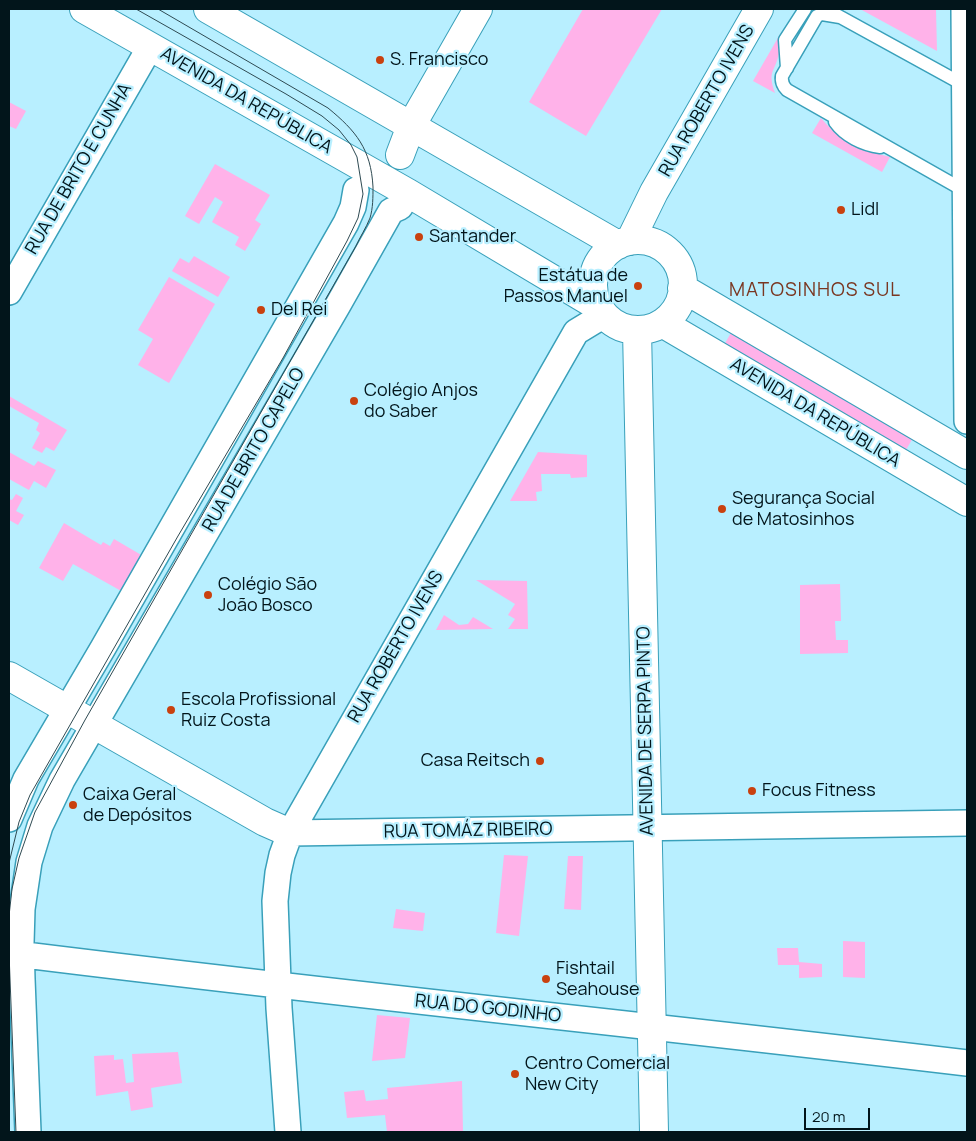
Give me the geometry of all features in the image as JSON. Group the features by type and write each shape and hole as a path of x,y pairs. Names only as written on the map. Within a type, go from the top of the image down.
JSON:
{"main road":[{"name":"AVENIDA DA REPÚBLICA","path":"84,9 408,194 601,311"},
{"path":"208,9 410,126 624,243"},
{"path":"408,194 403,188 397,173 397,164 410,126 478,9"},
{"name":"RUA ROBERTO IVENS","path":"624,243 759,9"},
{"path":"400,155 414,140 426,138 438,141"},
{"name":"RUA ROBERTO IVENS","path":"654,192 660,231 668,252"},
{"path":"644,241 668,252 676,262 681,275 681,298 677,308 670,316 650,327 619,327 601,311 594,294 593,279 597,265 606,253 624,243 644,241"},
{"path":"682,288 967,455"},
{"name":"AVENIDA DA REPÚBLICA","path":"650,327 967,502"},
{"name":"AVENIDA DE SERPA PINTO","path":"650,327 648,828 654,1132"},
{"name":"RUA TOMÁZ RIBEIRO","path":"9,676 93,727 265,822 290,833"}],"street":[{"path":"964,9 967,421"},
{"name":"RUA DE BRITO E CUNHA","path":"9,292 150,46"},
{"name":"RUA DE BRITO CAPELO","path":"9,819 26,779 346,223 353,207 356,190"},
{"name":"RUA DE BRITO CAPELO","path":"28,1132 15,979 15,948 29,862 40,826 62,780 391,211 400,207 408,194"},
{"name":"RUA ROBERTO IVENS","path":"288,1132 278,985 276,901 278,873 290,833 576,332 601,311"},
{"name":"RUA TOMÁZ RIBEIRO","path":"290,833 967,823"},
{"name":"RUA DO GODINHO","path":"15,948 278,985 967,1063"}],"lane":[{"path":"787,68 785,40 805,9"},
{"path":"825,9 964,85"},
{"path":"840,16 822,14 817,16 782,76 783,86 965,191"}],"shaded area":[{"path":"583,9 662,9 586,136 529,102"},
{"path":"860,9 936,9 937,51"},
{"path":"779,36 779,53 772,72 775,93 753,81"},
{"path":"9,102 26,111 16,129 9,126"},
{"path":"821,118 844,140 860,148 890,157 882,172 812,133"},
{"path":"215,164 270,195 255,220 261,224 245,251 235,245 239,237 212,222 223,202 215,197 199,224 185,216"},
{"path":"194,256 230,277 218,297 172,271 180,258 189,263"},
{"path":"169,277 215,304 169,383 138,365 153,339 138,330"},
{"path":"732,331 914,436 902,457 720,352"},
{"path":"9,396 67,430 54,451 46,447 42,453 32,448 40,433 36,430 39,423 9,406"},
{"path":"9,452 34,466 38,461 56,470 46,488 34,481 29,490 9,479"},
{"path":"538,452 587,455 587,477 571,478 570,474 541,474 542,491 536,492 537,501 510,501"},
{"path":"16,494 23,498 16,511 24,515 18,525 9,520 9,499 12,500"},
{"path":"64,523 101,545 103,542 110,546 114,539 143,556 123,592 73,564 63,581 39,568"},
{"path":"476,580 527,581 528,629 508,629 515,619 508,615 515,604"},
{"path":"840,584 841,621 835,621 836,640 848,640 848,653 800,654 800,585"},
{"path":"444,615 459,625 468,624 473,617 493,629 436,630"},
{"path":"504,855 528,856 519,936 496,933"},
{"path":"568,856 583,856 581,910 564,909"},
{"path":"396,909 425,913 423,931 393,928"},
{"path":"843,941 865,942 865,978 843,977"},
{"path":"777,948 798,948 799,962 822,964 822,977 799,978 799,965 778,965"},
{"path":"377,1015 410,1018 405,1058 372,1061"},
{"path":"178,1052 182,1083 151,1088 153,1107 131,1111 128,1091 96,1096 94,1056 114,1055 114,1060 123,1059 126,1083 134,1082 132,1054"},
{"path":"462,1081 463,1132 387,1132 385,1115 347,1118 344,1092 364,1090 366,1101 388,1099 387,1088"}],"tram line":[{"path":"9,863 19,822 30,795 178,536 283,358 347,241 358,218 363,194 357,157 351,145 339,130 322,116 136,9"},
{"path":"16,1132 9,916 12,889 19,858 35,812 85,720 356,246 370,218 372,206 372,174 365,151 354,133 338,116 328,108 158,9"}],"place":[{"name":"S. Francisco","path":"380,60"},
{"name":"Lidl","path":"841,210"},
{"name":"Santander","path":"419,237"},
{"name":"Estátua de Passos Manuel","path":"638,286"},
{"name":"Del Rei","path":"261,310"},
{"name":"Colégio Anjos do Saber","path":"354,401"},
{"name":"Segurança Social de Matosinhos","path":"722,509"},
{"name":"Colégio São João Bosco","path":"208,595"},
{"name":"Escola Profissional Ruiz Costa","path":"171,710"},
{"name":"Casa Reitsch","path":"540,761"},
{"name":"Focus Fitness","path":"752,791"},
{"name":"Caixa Geral de Depósitos","path":"73,805"},
{"name":"Fishtail Seahouse","path":"546,979"},
{"name":"Centro Comercial New City","path":"515,1074"}],"district":[{"name":"MATOSINHOS SUL","path":"815,291"}]}
